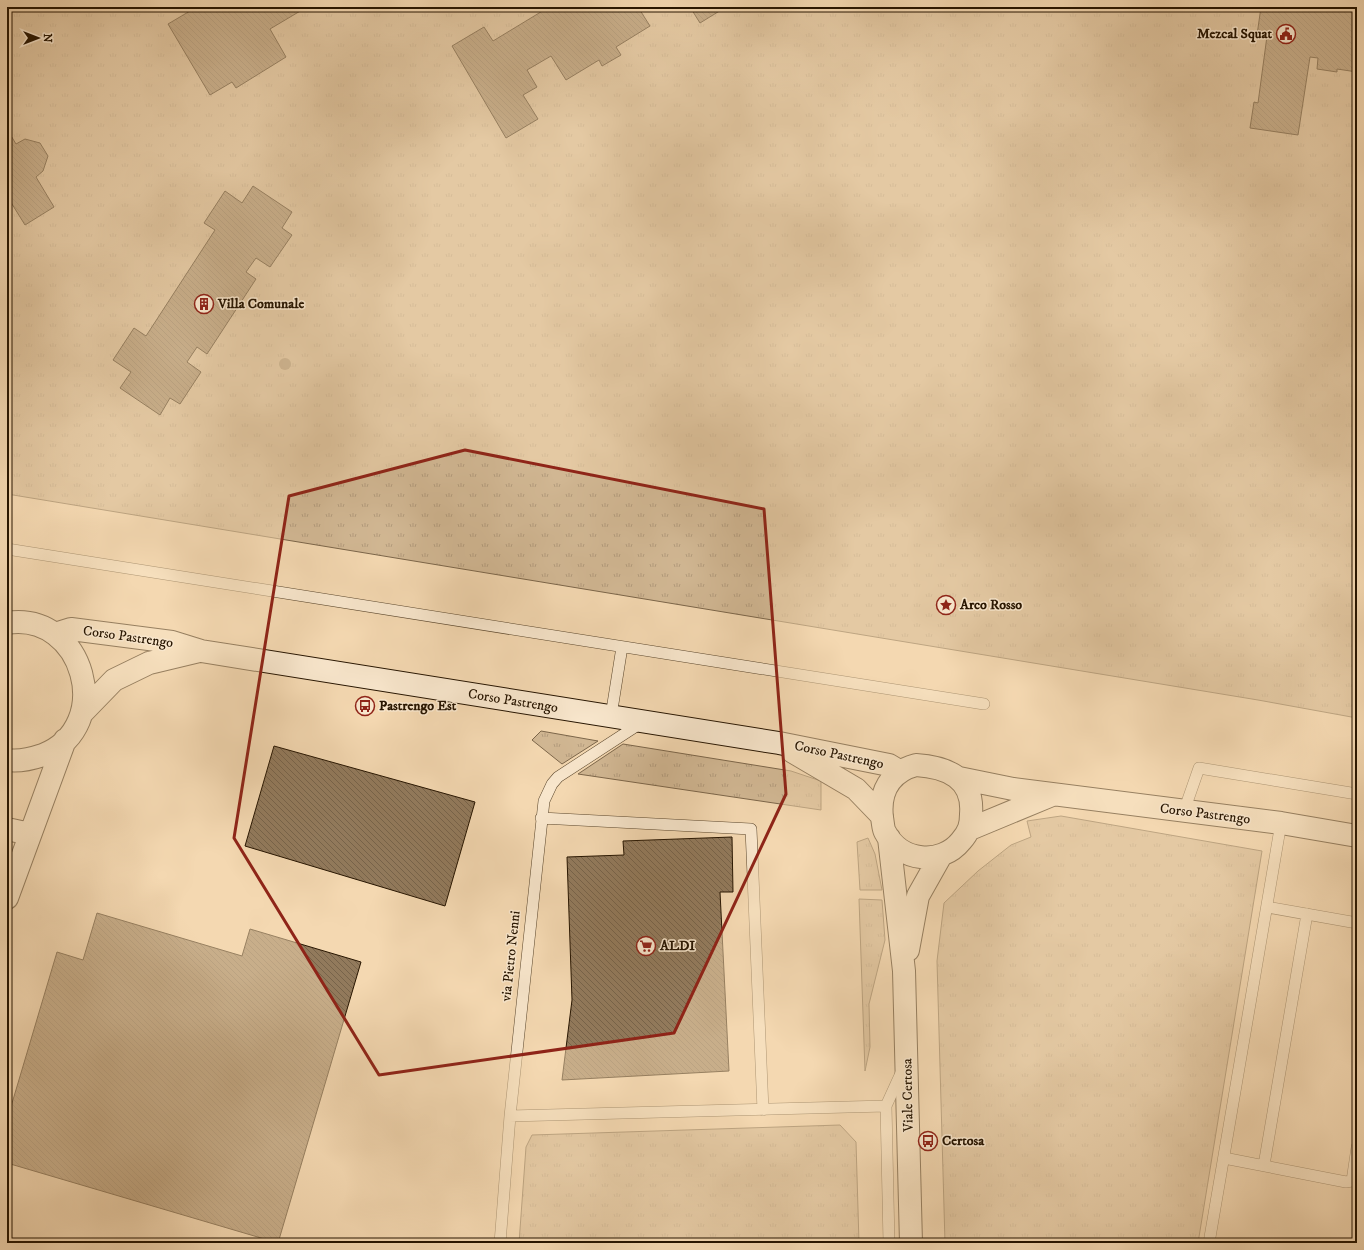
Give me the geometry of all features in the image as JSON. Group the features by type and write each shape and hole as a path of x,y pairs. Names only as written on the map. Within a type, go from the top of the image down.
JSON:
{"street":[{"path":"7,898 66,740 82,713 85,690 81,669 71,649 55,634 35,624 9,621"},
{"name":"Corso Pastrengo","path":"55,634 71,629 172,642 201,651 778,743 889,765 899,771"},
{"name":"Corso Pastrengo","path":"82,713 114,680 149,662 201,651"},
{"path":"7,760 31,759 50,752 66,740"},
{"name":"Corso Pastrengo","path":"778,743 856,789 882,816"},
{"path":"916,765 930,766 940,768 959,778 969,791 972,805 970,828 961,842 950,852 940,856 921,858 908,853 894,844 884,832 881,804 884,793 899,771 916,765"},
{"name":"Corso Pastrengo","path":"959,778 1013,790 1281,823 1357,836"},
{"name":"Corso Pastrengo","path":"970,828 1053,795"},
{"path":"7,828 30,834"},
{"name":"Viale Certosa","path":"889,838 904,971 911,1243"},
{"name":"Viale Certosa","path":"904,971 918,896 940,856"}],"lane":[{"path":"7,549 984,704"},
{"path":"611,716 622,646"},
{"name":"via Pietro Nenni","path":"500,1243 510,1116 544,801 552,784 558,777 643,721"},
{"path":"1184,811 1199,768 1357,794"},
{"path":"541,818 751,829 763,1110"},
{"path":"1209,1243 1281,823"},
{"path":"1267,907 1357,923"},
{"path":"1264,1165 1307,914"},
{"path":"890,1243 886,1106 907,1060"},
{"path":"510,1116 886,1106"},
{"path":"1224,1158 1354,1183 1357,1147"}],"highlighted area":[{"path":"465,450 764,509 786,794 674,1033 379,1075 234,838 289,496"}],"green space":[{"path":"7,7 1357,7 1357,718 1258,700 7,494"},
{"path":"541,731 598,741 562,764 532,740"},
{"path":"623,744 791,771 821,781 821,810 578,774"},
{"path":"1061,816 1262,851 1198,1243 945,1243 937,961 944,903 978,871 1011,845 1031,837 1027,821"},
{"path":"868,838 875,854 882,890 860,890 857,842"},
{"path":"859,899 882,900 885,940 869,1004 870,1047 865,1071"},
{"path":"840,1125 856,1142 859,1243 519,1243 526,1147 532,1135"}],"building":[{"path":"188,7 307,7 270,29 286,57 236,88 232,82 210,95 168,24 190,11"},
{"path":"549,7 638,7 650,26 616,47 621,55 602,66 599,60 566,80 551,56 527,70 537,87 523,95 538,119 506,138 452,46 484,27 493,41"},
{"path":"690,7 726,7 700,23"},
{"path":"1261,7 1357,7 1357,72 1337,69 1337,72 1317,69 1318,58 1310,57 1298,135 1250,128 1254,102 1258,103 1267,36 1257,35"},
{"path":"7,129 16,144 25,139 40,143 48,156 43,171 36,177 54,207 25,225 7,196"},
{"name":"Villa Comunale","path":"253,186 292,212 282,228 292,235 270,267 256,258 246,272 256,279 207,354 197,347 187,362 201,372 180,404 170,398 160,415 120,388 131,372 113,360 134,328 146,336 215,230 204,223 225,191 242,203"},
{"path":"274,746 475,802 445,906 245,846"},
{"name":"ALDI","path":"732,837 733,892 720,892 729,1071 562,1080 572,1000 567,857 624,855 623,841"},
{"path":"97,913 242,956 250,929 361,962 278,1243 7,1163 7,1120 57,952 83,960"}],"place":[{"name":"Mezcal Squat","path":"1286,34"},
{"name":"Villa Comunale","path":"204,304"},
{"name":"Arco Rosso","path":"946,605"},
{"name":"Pastrengo Est","path":"365,706"},
{"name":"ALDI","path":"646,946"},
{"name":"Certosa","path":"928,1141"}]}
